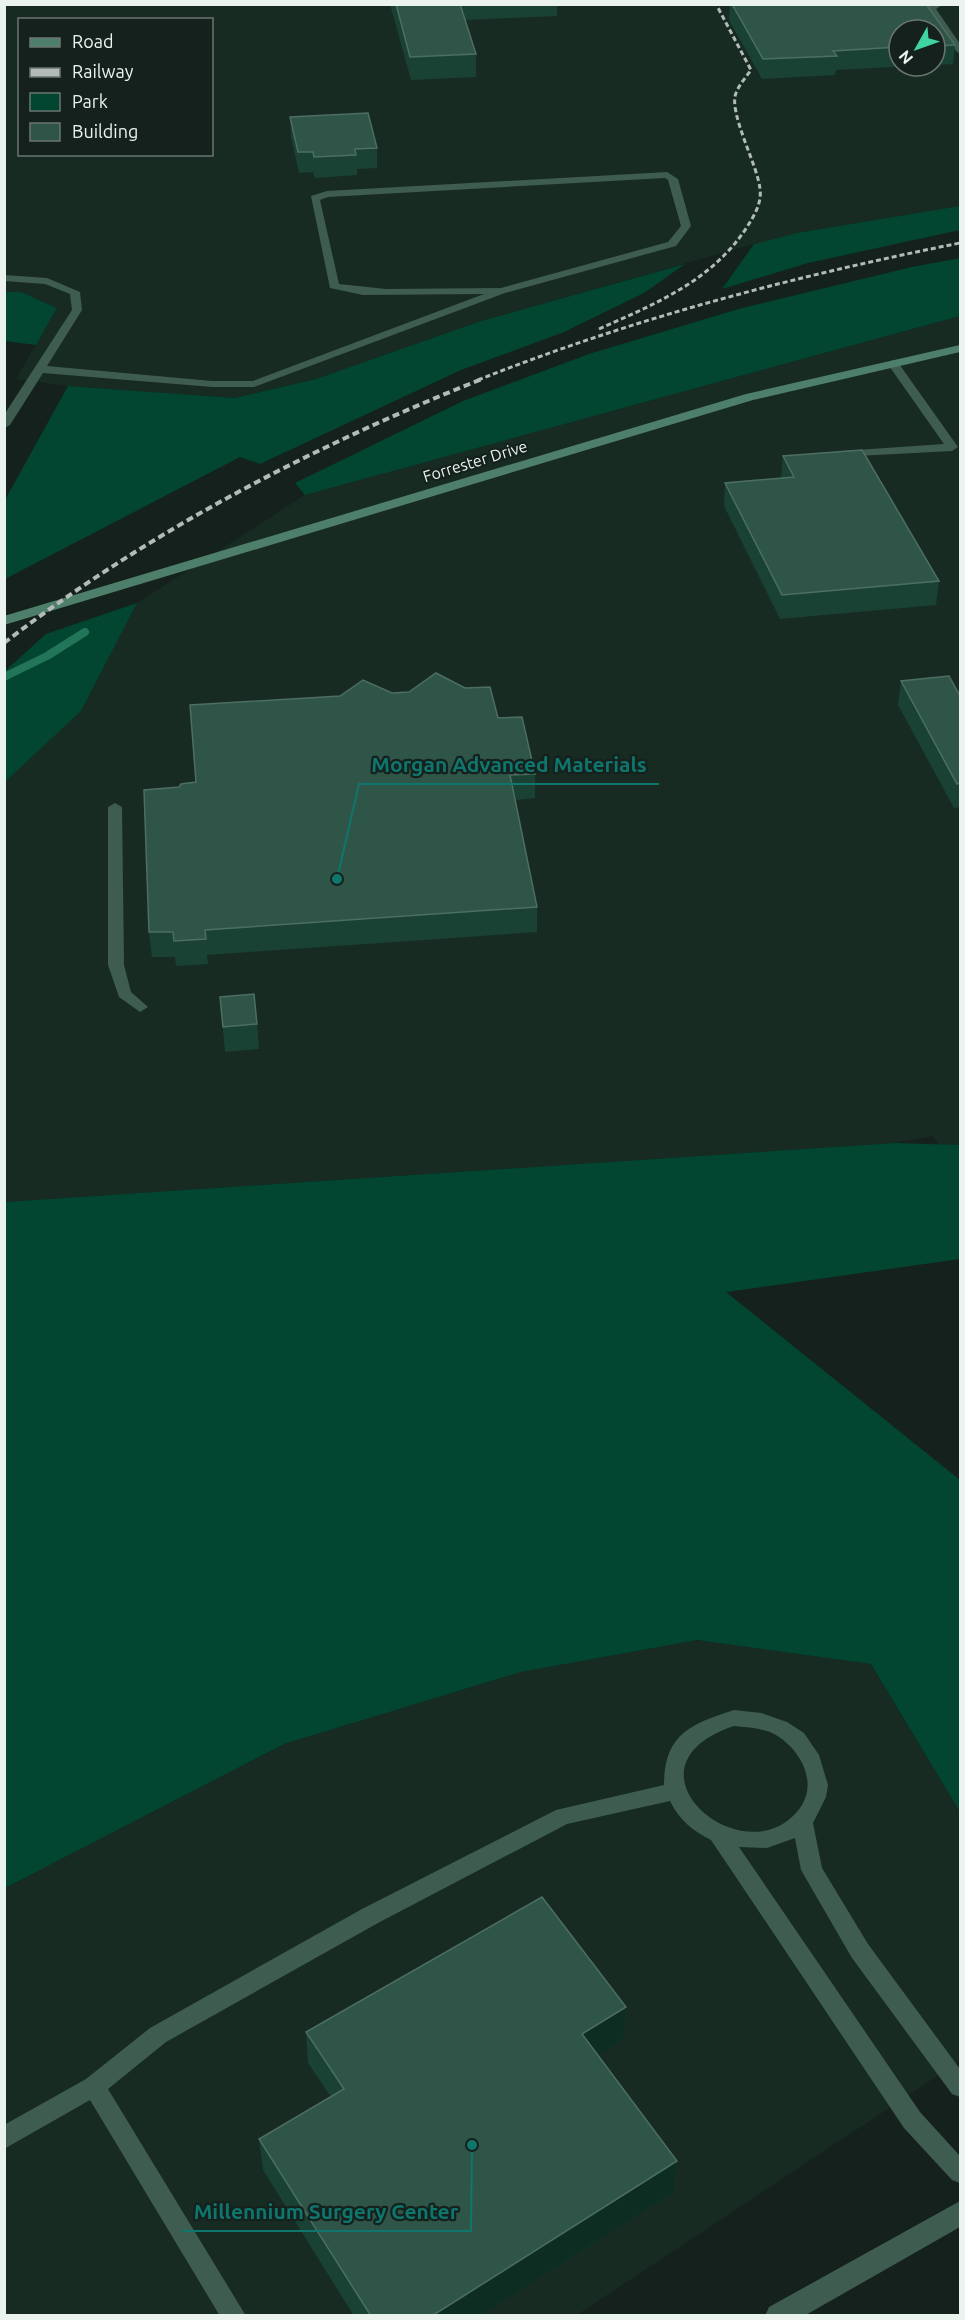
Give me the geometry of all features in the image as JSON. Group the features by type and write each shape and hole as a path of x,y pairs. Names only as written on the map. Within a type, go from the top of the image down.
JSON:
{"street":[{"name":"Forrester Drive","path":"4,621 603,439 750,397 960,349"},
{"path":"777,2316 960,2213"}],"lane":[{"path":"939,4 931,8 960,50"},
{"path":"40,369 212,384 254,384 501,291 672,244 686,226 673,179 667,175 327,194 315,198 334,286 341,291 473,289 501,291"},
{"path":"4,278 46,281 75,292 77,310 4,426"},
{"path":"825,457 952,447 893,363"},
{"path":"115,807 116,965 124,994 140,1007"},
{"path":"752,1719 786,1731 800,1742 811,1756 817,1771 819,1787 814,1806 802,1821 785,1833 765,1840 742,1840 719,1835 700,1825 684,1810 674,1792 672,1773 675,1755 686,1739 701,1727 717,1721 752,1719"},
{"path":"4,2138 94,2086 158,2035 370,1916 563,1816 674,1792"},
{"path":"802,1821 812,1870 860,1951 960,2087"},
{"path":"719,1835 912,2120 960,2172"},
{"path":"94,2086 234,2316"}],"shaded area":[{"path":"4,5 960,5 960,206 797,233 754,244 481,321 316,379 235,398 68,386 16,379 57,308 21,292 5,292"},
{"path":"960,316 960,1169 932,1136 895,1143 5,1202 5,782 81,711 137,603 305,495"},
{"path":"697,1640 871,1664 960,1812 960,2061 577,2315 5,2316 5,1888 284,1744 521,1672"}],"green space":[{"path":"960,206 960,230 808,263 722,289 754,244 797,233"},
{"path":"960,258 960,316 305,495 295,483 463,401 589,354 742,308 912,267"},
{"path":"685,264 644,293 564,332 461,370 260,464 240,457 5,579 5,500 68,386 235,398 316,379 481,321"},
{"path":"5,292 21,292 57,308 36,345 5,341"},
{"path":"137,603 81,711 5,782 5,671 46,634"},
{"path":"895,1143 960,1145 960,1259 726,1292 960,1480 960,1812 871,1664 697,1640 521,1672 284,1744 5,1888 5,1202"}],"building":[{"path":"396,4 460,4 476,54 410,57"},
{"path":"732,4 926,4 936,18 887,18 887,48 833,51 837,56 763,59"},
{"path":"947,34 955,45 947,45"},
{"path":"368,113 377,148 355,149 356,155 314,157 313,152 298,152 290,117"},
{"path":"862,450 939,581 782,595 725,483 794,477 783,456"},
{"path":"436,673 465,688 490,687 498,718 522,717 535,774 510,775 537,907 205,930 206,939 174,941 173,932 149,932 144,790 179,787 181,784 196,782 190,705 340,696 363,680 392,693 409,692"},
{"path":"949,676 960,696 960,783 957,784 901,681"},
{"path":"254,994 257,1024 223,1027 220,997"},
{"path":"542,1897 626,2007 582,2034 677,2161 432,2316 371,2316 259,2139 344,2089 306,2032"}],"waterway":[{"path":"4,677 47,656 85,632"}],"railway":[{"path":"599,329 661,300 700,276 733,246 757,209 760,199 758,179 736,113 735,102 737,90 751,70 716,4"},
{"path":"478,380 656,318 776,285 960,243"},
{"path":"4,643 116,564 234,494 356,433 482,379"}],"place":[{"name":"Morgan Advanced Materials","path":"337,879"},
{"name":"Millennium Surgery Center","path":"472,2145"}]}
